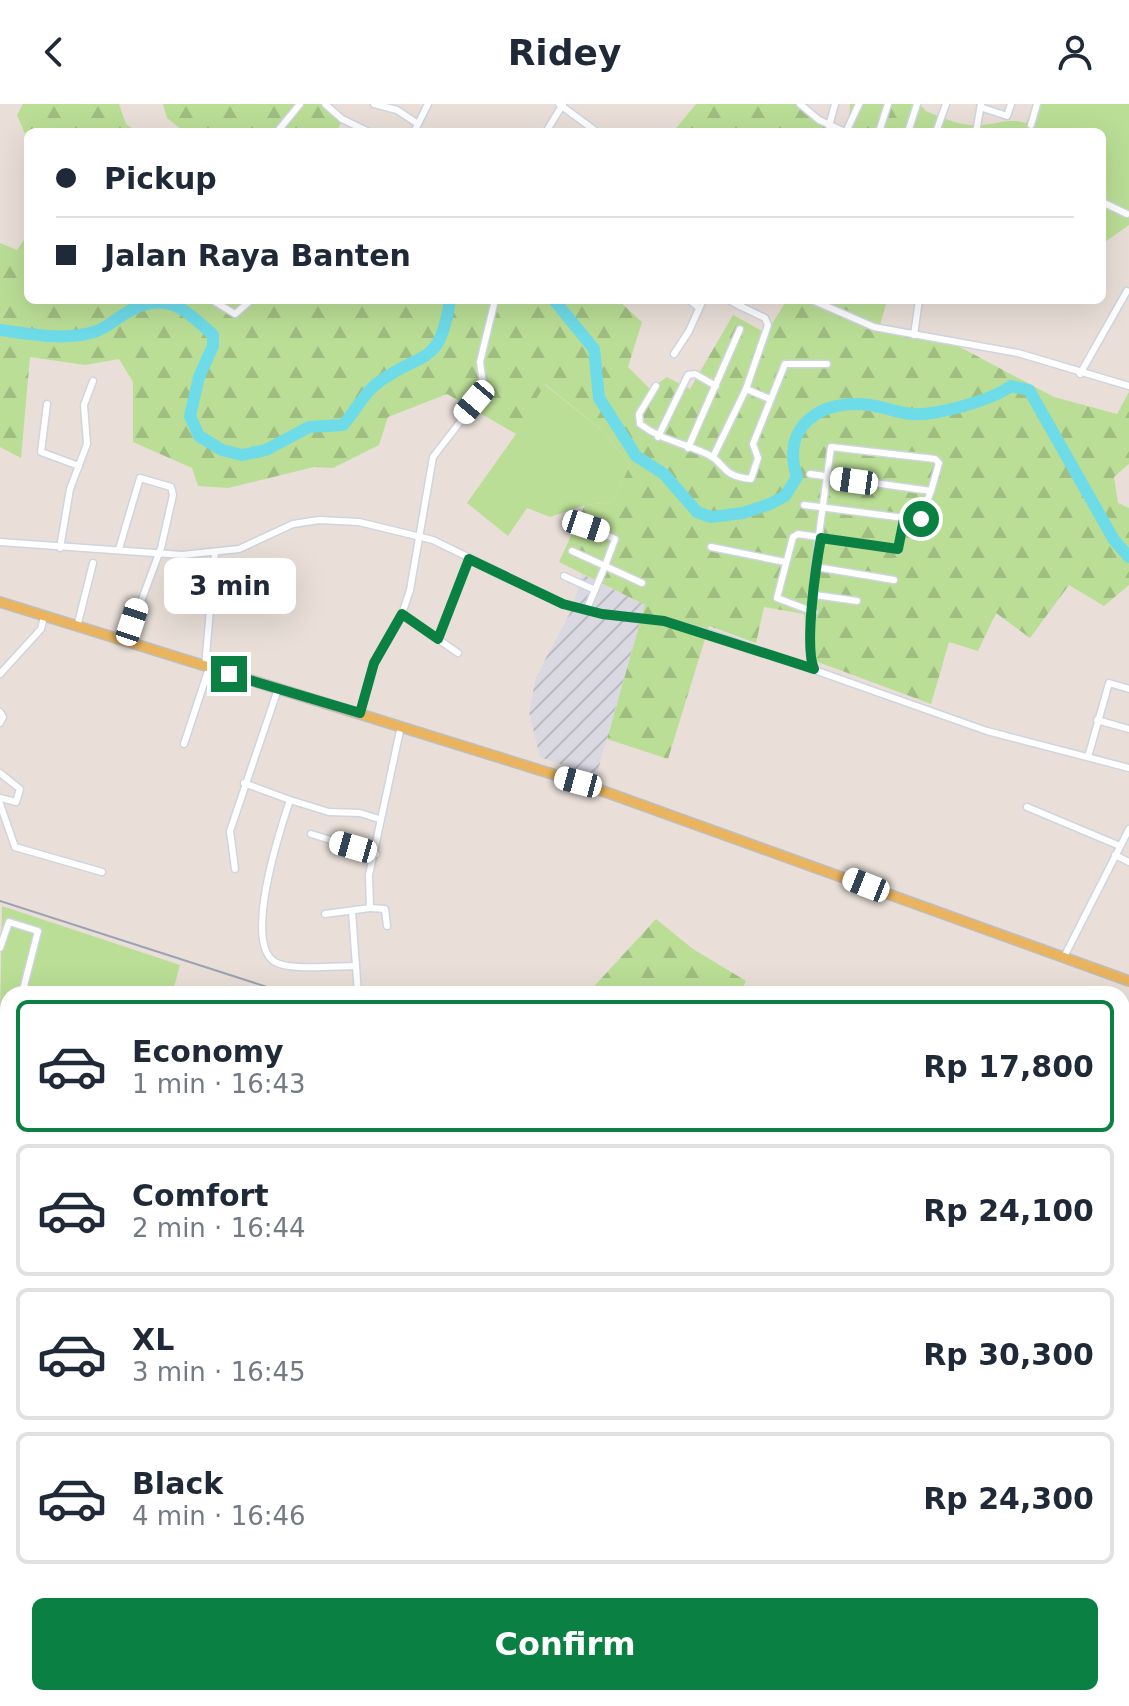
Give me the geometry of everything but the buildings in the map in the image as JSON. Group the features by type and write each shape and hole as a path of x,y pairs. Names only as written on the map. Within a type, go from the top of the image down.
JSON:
{"main road":[{"path":"0,602 360,713 697,822 1129,981"}],"street":[{"path":"280,128 300,104"},
{"path":"325,104 342,119 361,128"},
{"path":"374,104 397,110 418,124"},
{"path":"416,128 428,104"},
{"path":"800,104 835,128"},
{"path":"829,126 835,104"},
{"path":"848,128 859,104"},
{"path":"880,128 888,104"},
{"path":"909,128 917,104"},
{"path":"937,128 946,104"},
{"path":"977,128 982,106 1007,116 1011,104"},
{"path":"1031,125 1037,104"},
{"path":"548,128 561,105 592,128"},
{"path":"1106,204 1127,214"},
{"path":"1080,374 1127,291"},
{"path":"219,304 235,314 246,304"},
{"path":"360,713 374,663 402,614 412,581 433,457 484,391 480,362 494,304"},
{"path":"674,354 701,304"},
{"path":"713,457 746,389 768,322 742,304"},
{"path":"821,304 874,327 1018,353 1080,374 1128,385"},
{"path":"914,335 918,304"},
{"path":"688,448 740,329"},
{"path":"656,386 638,421 658,437 713,457 730,474 753,477 758,458 753,444 787,361 827,364"},
{"path":"658,437 688,375 695,374 716,386"},
{"path":"60,548 70,489 87,444 85,396 93,381"},
{"path":"746,389 770,399"},
{"path":"47,404 41,452 79,466"},
{"path":"804,505 824,508 904,519 921,519 939,463 932,458 832,446 824,508 821,538 816,567 810,653 814,669"},
{"path":"810,474 931,491"},
{"path":"119,549 139,481 144,477 173,489 157,554 126,642"},
{"path":"814,612 777,598 795,535 898,549 904,519"},
{"path":"0,542 157,554 215,552 239,549 293,524 319,520 359,522 419,537 532,592 586,611 664,621 814,669 987,731 1129,768"},
{"path":"586,526 613,535 615,539 586,611"},
{"path":"711,547 785,562"},
{"path":"572,551 642,583"},
{"path":"184,744 207,667 215,552"},
{"path":"438,639 469,559"},
{"path":"77,627 93,563"},
{"path":"816,567 894,580"},
{"path":"564,576 595,590"},
{"path":"815,595 857,601"},
{"path":"402,614 458,653"},
{"path":"0,674 41,629 44,617"},
{"path":"1088,757 1109,683 1129,689"},
{"path":"235,869 230,831 278,689"},
{"path":"0,712 0,723"},
{"path":"1097,720 1129,729"},
{"path":"370,908 369,875 376,854 379,819 401,726"},
{"path":"0,773 20,789 16,802 0,798"},
{"path":"244,783 329,812 360,813 379,819"},
{"path":"290,800 263,908 263,943 272,960 279,964 356,966"},
{"path":"0,804 15,847 102,872"},
{"path":"1027,807 1120,846"},
{"path":"1064,957 1129,829"},
{"path":"311,834 376,854"},
{"path":"1115,855 1129,862"},
{"path":"325,914 385,909 387,926"},
{"path":"352,911 357,986"},
{"path":"0,948 9,922 38,931 24,986"}],"shaded area":[{"path":"582,574 645,605 596,777 540,757 529,712 536,677 572,609"}],"green space":[{"path":"23,104 119,104 126,124 132,128 24,128 24,132 17,115"},
{"path":"163,104 326,104 341,123 338,128 180,128 167,118"},
{"path":"696,104 800,104 836,128 676,128"},
{"path":"850,104 919,104 926,111 881,128 849,128"},
{"path":"1035,104 1129,104 1129,225 1106,241 1106,128 881,128 926,111 967,125 1008,121 1026,123"},
{"path":"24,240 24,304 622,304 642,322 628,367 650,389 667,377 690,389 733,315 766,333 784,304 886,304 879,329 958,346 1054,397 1117,414 1129,392 1129,464 1114,477 1118,503 1129,508 1129,585 1104,606 1069,585 1030,638 996,613 978,651 949,642 931,704 810,659 804,614 764,607 756,643 709,626 668,759 607,739 645,605 559,562 585,505 613,502 630,465 603,431 545,384 516,434 447,394 388,417 379,445 333,468 314,467 228,488 198,486 192,468 133,442 133,382 119,359 85,365 30,357 21,458 0,447 0,243 17,250"},
{"path":"544,384 603,431 630,465 613,502 585,505 550,517 527,508 508,536 467,503 516,434"},
{"path":"2,906 180,965 174,986 1,986"},
{"path":"656,919 693,949 746,981 743,986 594,986"}],"waterway":[{"path":"0,330 47,336 82,335 98,331 126,313 148,304"},
{"path":"168,304 183,310 213,335 213,346 199,377 190,416 199,436 222,450 242,455 266,450 309,427 343,425 375,385 434,348 446,323 449,304"},
{"path":"557,304 594,349 599,398 636,456 664,474 697,512 711,517 743,513 785,496 797,477 793,459 794,443 809,419 821,411 852,404 922,414 978,402 1011,386 1029,390 1114,540 1129,557"}],"railway":[{"path":"0,901 264,986"}],"route":[{"path":"229,674 360,713 374,663 402,614 438,639 469,559 547,599 586,611 664,621 772,653 814,669 810,653 814,576 821,538 898,549 904,519 921,519"}]}
